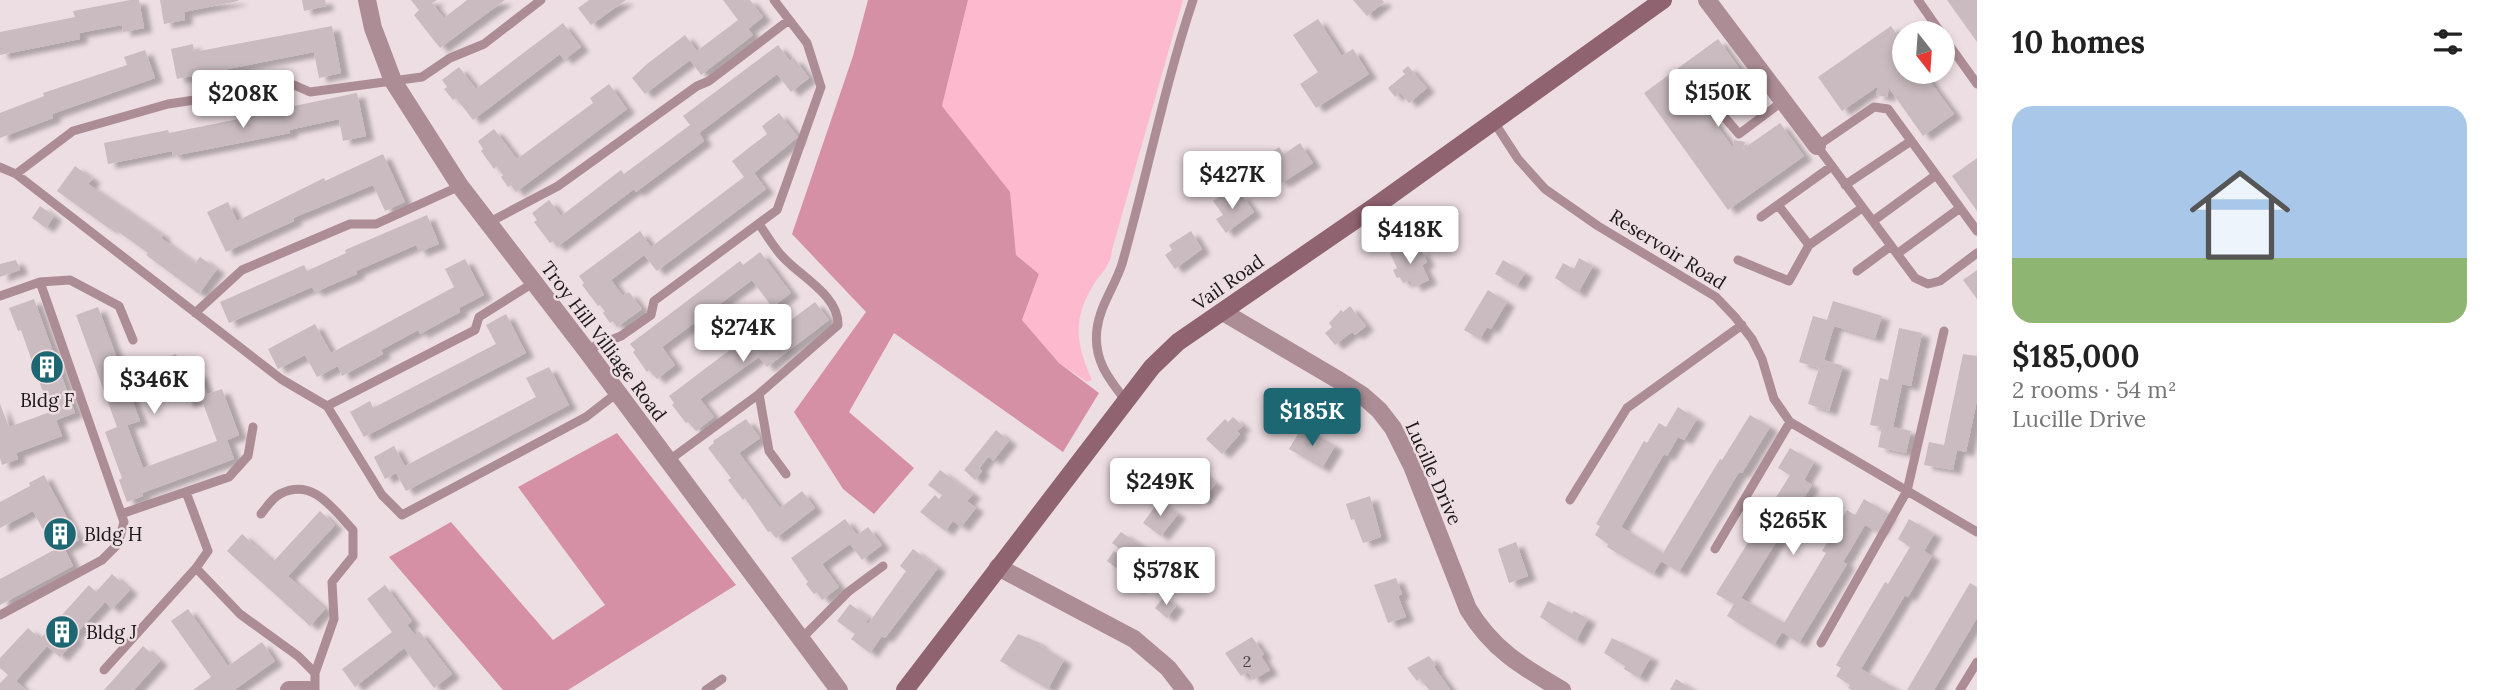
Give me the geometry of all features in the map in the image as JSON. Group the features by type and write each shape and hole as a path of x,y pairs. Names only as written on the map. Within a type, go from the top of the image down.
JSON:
{"street":[{"name":"Troy Hill Villiage Road","path":"367,0 373,28 393,81 460,186 586,350 839,690"},
{"name":"Vail Road","path":"905,690 1152,367 1178,342 1494,122 1663,0"},
{"path":"1707,0 1816,146"},
{"name":"Lucille Drive","path":"1223,312 1340,381 1379,410 1393,428 1412,466 1459,589 1480,628 1511,660 1562,690"},
{"path":"998,567 1134,639 1168,668 1185,690"},
{"path":"289,690 312,682"}],"lane":[{"path":"16,174 73,131 168,104 294,85 310,92 422,77 450,58 484,44 541,0"},
{"path":"586,350 621,336 651,315 654,301 777,210 821,87 807,43 774,0"},
{"path":"1126,401 1103,372 1098,352 1097,329 1106,298 1121,267 1160,111 1193,0"},
{"path":"1918,0 1933,21"},
{"path":"488,223 558,186 789,20"},
{"path":"1955,53 1977,84"},
{"path":"1760,72 1721,102 1720,112 1739,134 1783,101"},
{"path":"1977,231 1888,108 1874,107 1816,146 1915,278 1928,284 1940,281 1977,253"},
{"name":"Reservoir Road","path":"1494,122 1518,159 1545,189 1598,226 1716,297 1742,325 1762,359 1774,399 1790,422 1977,531"},
{"path":"1845,185 1911,141"},
{"path":"1761,218 1832,166"},
{"path":"0,167 16,174 281,379 327,406 382,495 402,515 586,417 617,393"},
{"path":"1873,221 1936,175"},
{"path":"195,313 242,270 350,224 376,224 460,186"},
{"path":"1778,205 1809,245"},
{"path":"1738,260 1788,281 1809,245 1862,208"},
{"path":"1857,271 1960,208"},
{"path":"668,461 759,394 838,325 838,314 825,296 781,255 759,224"},
{"path":"0,296 40,282 70,280 119,306 133,340"},
{"path":"0,614 102,560 118,544 124,522 40,282"},
{"path":"327,406 475,330 480,317 533,283"},
{"path":"1570,500 1627,408 1742,325"},
{"path":"1821,643 1907,491 1944,331"},
{"path":"759,394 769,451 786,474"},
{"path":"1715,549 1790,422"},
{"path":"121,514 229,477 248,456 253,427"},
{"path":"261,514 279,494 304,488 317,492 353,530 353,556 332,582 334,619 312,682"},
{"path":"104,670 196,568 208,551 186,492"},
{"path":"801,639 848,592 883,566"},
{"path":"196,568 240,614 298,656 315,690"},
{"path":"1960,690 1977,662"},
{"path":"705,690 722,680"}],"shaded area":[{"path":"868,0 968,0 942,106 1010,192 1016,255 1039,274 1022,320 1059,363 1099,393 1063,452 894,333 849,412 914,468 874,514 843,489 794,412 866,312 792,234 853,56"},
{"path":"968,0 1183,0 1110,260 1087,297 1079,320 1082,355 1092,380 1087,382 1059,363 1022,320 1039,274 1016,255 1009,192 942,106"},
{"path":"617,433 736,585 568,690 503,690 389,557 451,522 553,640 605,605 518,487"}],"building":[{"path":"139,0 144,28 123,32 122,25 79,33 80,39 0,55 0,32 75,17 73,11"},
{"path":"160,0 238,1 184,12 185,20 164,24"},
{"path":"302,0 325,0 326,6 304,11"},
{"path":"411,0 437,0 432,3 444,18 467,0 505,0 440,48 414,15 419,10"},
{"path":"589,0 626,0 591,25 578,8"},
{"path":"723,0 750,0 763,17 748,29 753,35 701,75 690,60 645,94 632,78 647,64 685,35 697,51 738,20"},
{"path":"1353,0 1382,0 1384,2 1367,16"},
{"path":"1947,0 1977,0 1977,42"},
{"path":"1318,19 1342,56 1353,49 1369,74 1316,108 1300,84 1318,72 1293,35"},
{"path":"563,23 581,47 564,60 560,54 473,120 456,98 453,100 444,89 447,87 442,80 459,67 476,89"},
{"path":"332,26 341,73 319,78 314,52 177,79 171,49 193,44 194,52"},
{"path":"1891,26 1892,84 1932,84 1954,114 1923,136 1889,88 1887,97 1876,95 1878,86 1842,111 1818,77"},
{"path":"1718,39 1741,71 1705,97 1715,99 1713,109 1703,107 1733,148 1734,140 1745,142 1743,149 1780,123 1804,156 1728,210 1644,93"},
{"path":"778,45 790,61 794,58 809,78 791,92 777,74 699,133 704,141 636,192 634,189 557,247 553,241 550,243 534,222 537,220 532,213 549,200 561,216 621,170 624,174 690,125 683,116"},
{"path":"145,50 155,78 52,114 53,118 0,138 0,113 44,96 43,93 127,65 124,57"},
{"path":"1408,66 1427,88 1409,103 1400,92 1395,97 1388,88 1405,74 1402,71"},
{"path":"609,84 627,109 516,192 511,185 508,187 497,166 494,169 481,151 483,149 478,141 494,129 517,159 593,103 590,98"},
{"path":"357,93 366,136 343,141 339,119 289,130 290,133 173,156 172,151 108,164 104,143 168,130 169,133"},
{"path":"779,113 798,137 754,173 766,189 657,271 644,255 611,280 623,296 629,292 642,309 617,327 613,321 610,323 603,313 605,311 582,285 584,283 579,276 640,231 651,247 744,177 732,161 767,134 762,126"},
{"path":"1300,143 1313,163 1282,183 1280,180 1278,182 1268,155 1279,147 1284,154"},
{"path":"383,154 405,202 385,211 373,185 293,218 294,221 226,252 207,212 228,202 237,221 324,178 325,181"},
{"path":"1977,158 1977,211 1952,176"},
{"path":"75,166 93,179 88,184 163,235 161,238 195,263 200,257 217,269 199,294 146,255 148,253 57,191"},
{"path":"1226,192 1232,200 1241,194 1254,212 1226,233 1216,219 1223,215 1213,201"},
{"path":"40,206 54,216 46,228 32,218"},
{"path":"427,215 439,244 419,252 416,245 315,292 312,287 229,323 220,302 304,265 307,271 346,253 345,250"},
{"path":"1191,231 1202,249 1175,269 1165,255 1172,250 1169,245"},
{"path":"1413,247 1415,253 1421,250 1427,262 1422,265 1429,280 1414,287 1410,280 1403,283 1400,277 1397,278 1393,270 1397,268 1390,253 1401,248 1403,252"},
{"path":"760,252 791,293 772,307 752,280 662,347 675,365 657,379 649,370 647,372 630,344 740,261 743,265"},
{"path":"1579,258 1593,266 1578,293 1555,278 1563,263 1574,269"},
{"path":"465,259 484,295 459,308 460,312 420,334 418,330 381,350 383,354 342,376 338,366 317,377 305,355 278,369 268,349 315,324 331,353 454,287 445,269"},
{"path":"16,260 20,270 0,277 0,264"},
{"path":"1503,260 1525,273 1517,286 1495,274"},
{"path":"1977,270 1977,299 1963,280"},
{"path":"1488,290 1507,302 1491,329 1487,327 1480,339 1464,330"},
{"name":"Bldg F","path":"34,299 75,413 56,420 62,436 16,453 18,459 2,465 0,404 9,427 50,412 21,330 18,331 9,308"},
{"path":"1833,301 1882,316 1875,338 1834,326 1824,360 1843,366 1829,411 1808,404 1819,368 1799,362 1813,316 1827,320"},
{"path":"815,302 829,320 767,367 759,357 700,399 714,417 696,431 686,423 672,405 674,403 669,396 747,337 755,347"},
{"path":"1350,306 1366,326 1355,335 1352,332 1335,345 1325,333 1332,327 1329,323 1341,310 1343,312"},
{"path":"98,307 140,421 127,425 143,468 217,441 201,398 186,403 178,381 164,386 155,362 176,354 184,377 199,372 207,394 222,389 239,435 227,440 234,459 142,493 143,496 127,502 119,480 122,478 105,432 117,427 76,315"},
{"path":"506,314 526,353 364,437 350,412 370,401 373,408 496,344 486,325"},
{"path":"1899,328 1922,333 1911,386 1902,384 1893,427 1911,431 1906,453 1878,447 1882,427 1870,425 1880,378 1888,380"},
{"path":"1963,354 1977,356 1977,400 1966,452 1957,450 1953,470 1924,465 1929,442 1944,445"},
{"path":"549,367 569,405 406,491 396,473 385,479 374,457 394,446 405,466 536,397 526,378"},
{"path":"1678,407 1697,419 1684,440 1678,437 1667,456 1664,454 1621,527 1663,553 1750,415 1770,427 1742,473 1739,472 1679,572 1661,561 1653,574 1607,547 1608,544 1595,535 1600,526 1596,524 1644,441 1647,443 1659,423 1666,427"},
{"path":"1233,417 1243,426 1237,431 1240,434 1222,454 1206,439 1225,419 1228,422"},
{"path":"746,419 760,438 739,453 780,508 802,491 815,508 776,538 768,532 745,498 743,500 728,480 731,478 708,448 713,441"},
{"path":"1302,427 1335,446 1322,468 1289,449"},
{"path":"996,430 1009,441 993,461 988,456 979,468 982,471 975,480 964,470"},
{"path":"1790,448 1814,462 1804,480 1812,485 1741,598 1784,623 1826,553 1822,551 1847,510 1855,515 1864,499 1889,514 1878,532 1865,525 1843,562 1847,564 1799,643 1782,632 1774,645 1727,616 1734,604 1716,594 1790,475 1778,468"},
{"path":"1186,461 1216,483 1202,501 1187,490 1182,498 1167,487"},
{"path":"940,470 973,494 967,501 976,508 961,527 953,521 945,531 920,512 935,495 939,499 942,495 928,485"},
{"name":"Bldg H","path":"44,475 79,540 64,548 73,566 0,605 0,579 54,550 33,511 0,528 0,502"},
{"path":"1370,496 1381,537 1363,543 1346,504"},
{"path":"1159,501 1178,514 1161,536 1143,523"},
{"path":"320,511 335,525 288,576 325,609 310,626 227,551 242,534 273,562"},
{"path":"845,519 857,535 868,527 882,545 862,560 850,544 822,564 839,587 822,600 817,592 814,594 806,584 808,582 791,558"},
{"path":"1909,519 1934,534 1924,551 1932,556 1908,597 1905,595 1861,669 1898,690 1852,690 1848,688 1850,685 1836,676 1841,668 1836,665 1885,582 1888,584 1910,547 1898,539"},
{"path":"1121,532 1152,553 1138,567 1148,575 1136,589 1120,577 1123,573 1107,561 1114,551 1117,553 1120,549 1112,543"},
{"path":"1516,542 1528,576 1509,583 1498,549"},
{"path":"913,549 938,568 885,638 882,636 870,653 851,639 855,634 837,621 850,604 869,618 866,622 868,624 906,571 900,566"},
{"name":"Bldg J","path":"112,574 130,590 112,609 105,602 73,637 76,639 60,657 47,646 16,681 26,690 0,690 0,683 8,675 0,668 0,658 28,628 40,639 89,585 96,592"},
{"path":"1396,578 1402,594 1398,596 1406,617 1388,623 1374,585"},
{"path":"1970,583 1977,587 1977,618 1934,690 1907,690"},
{"path":"385,585 412,621 407,625 415,635 419,631 452,674 434,688 404,648 355,687 342,669 392,632 367,599"},
{"path":"1164,597 1176,606 1167,618 1155,608"},
{"path":"1548,601 1588,619 1576,641 1540,617"},
{"path":"188,609 228,666 262,642 275,661 234,690 193,690 211,677 171,621"},
{"path":"1018,634 1040,643 1039,645 1064,660 1048,689 1000,661"},
{"path":"1252,637 1264,654 1261,656 1270,670 1253,680 1248,672 1241,676 1225,653"},
{"path":"1612,638 1651,657 1639,678 1604,653"},
{"path":"143,646 160,661 134,690 104,690"},
{"path":"1429,656 1449,690 1429,690 1420,678 1417,681 1407,668"},
{"path":"1676,679 1693,690 1670,690"}],"place":[{"name":"Bldg F","path":"47,367"},
{"name":"Bldg H","path":"60,534"},
{"name":"Bldg J","path":"62,632"}]}
